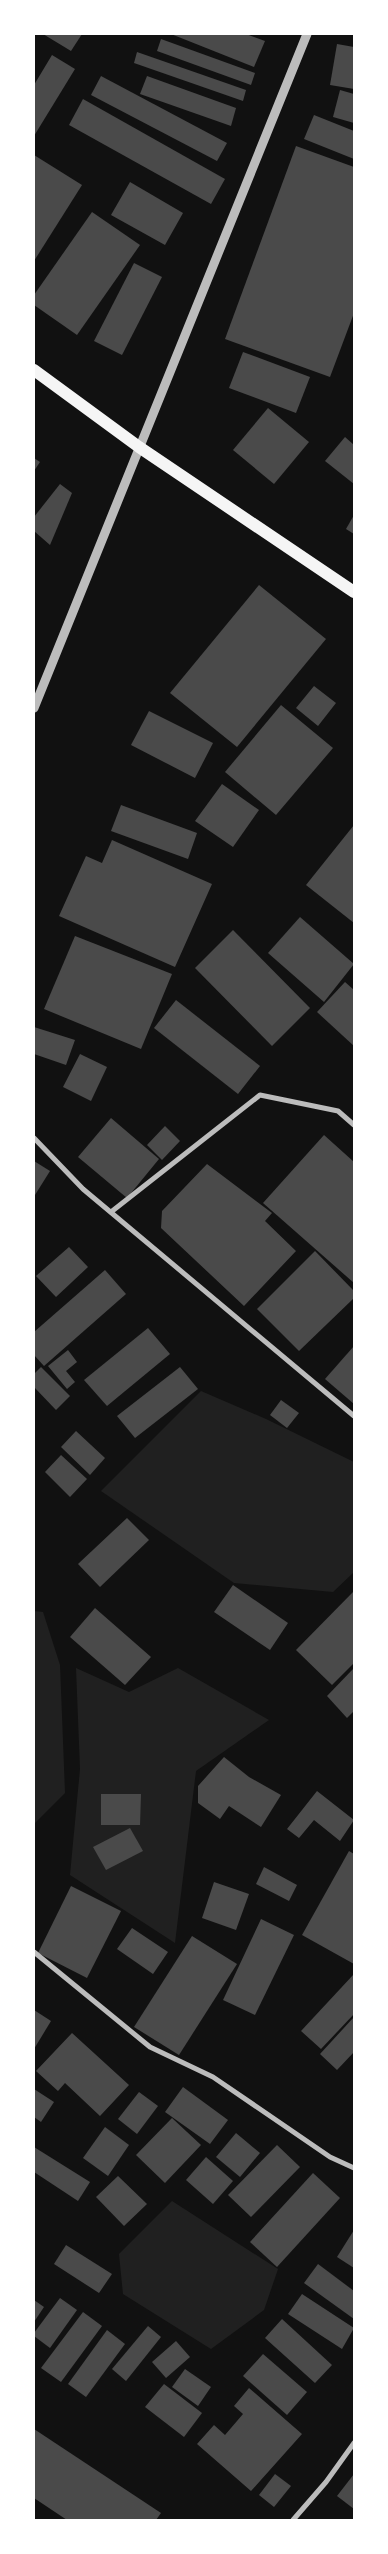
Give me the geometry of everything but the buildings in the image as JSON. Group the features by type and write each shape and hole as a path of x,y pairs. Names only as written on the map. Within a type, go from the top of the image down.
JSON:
{"main road":[{"path":"34,370 139,447 354,592"}],"street":[{"path":"34,708 307,34"},
{"path":"111,1212 260,1095 338,1111 354,1125"},
{"path":"34,1138 83,1189 354,1416"},
{"path":"34,1952 150,2048 213,2077 330,2157 354,2168"},
{"path":"293,2520 326,2482 354,2442"}],"shaded area":[{"path":"201,1391 266,1419 354,1462 354,1572 333,1592 234,1583 101,1491"},
{"path":"34,1611 43,1612 60,1665 65,1793 34,1824"},
{"path":"76,1668 129,1692 178,1668 269,1720 196,1771 175,1943 70,1875 80,1769"},
{"path":"172,2201 278,2269 264,2310 211,2349 123,2294 119,2254"}]}
